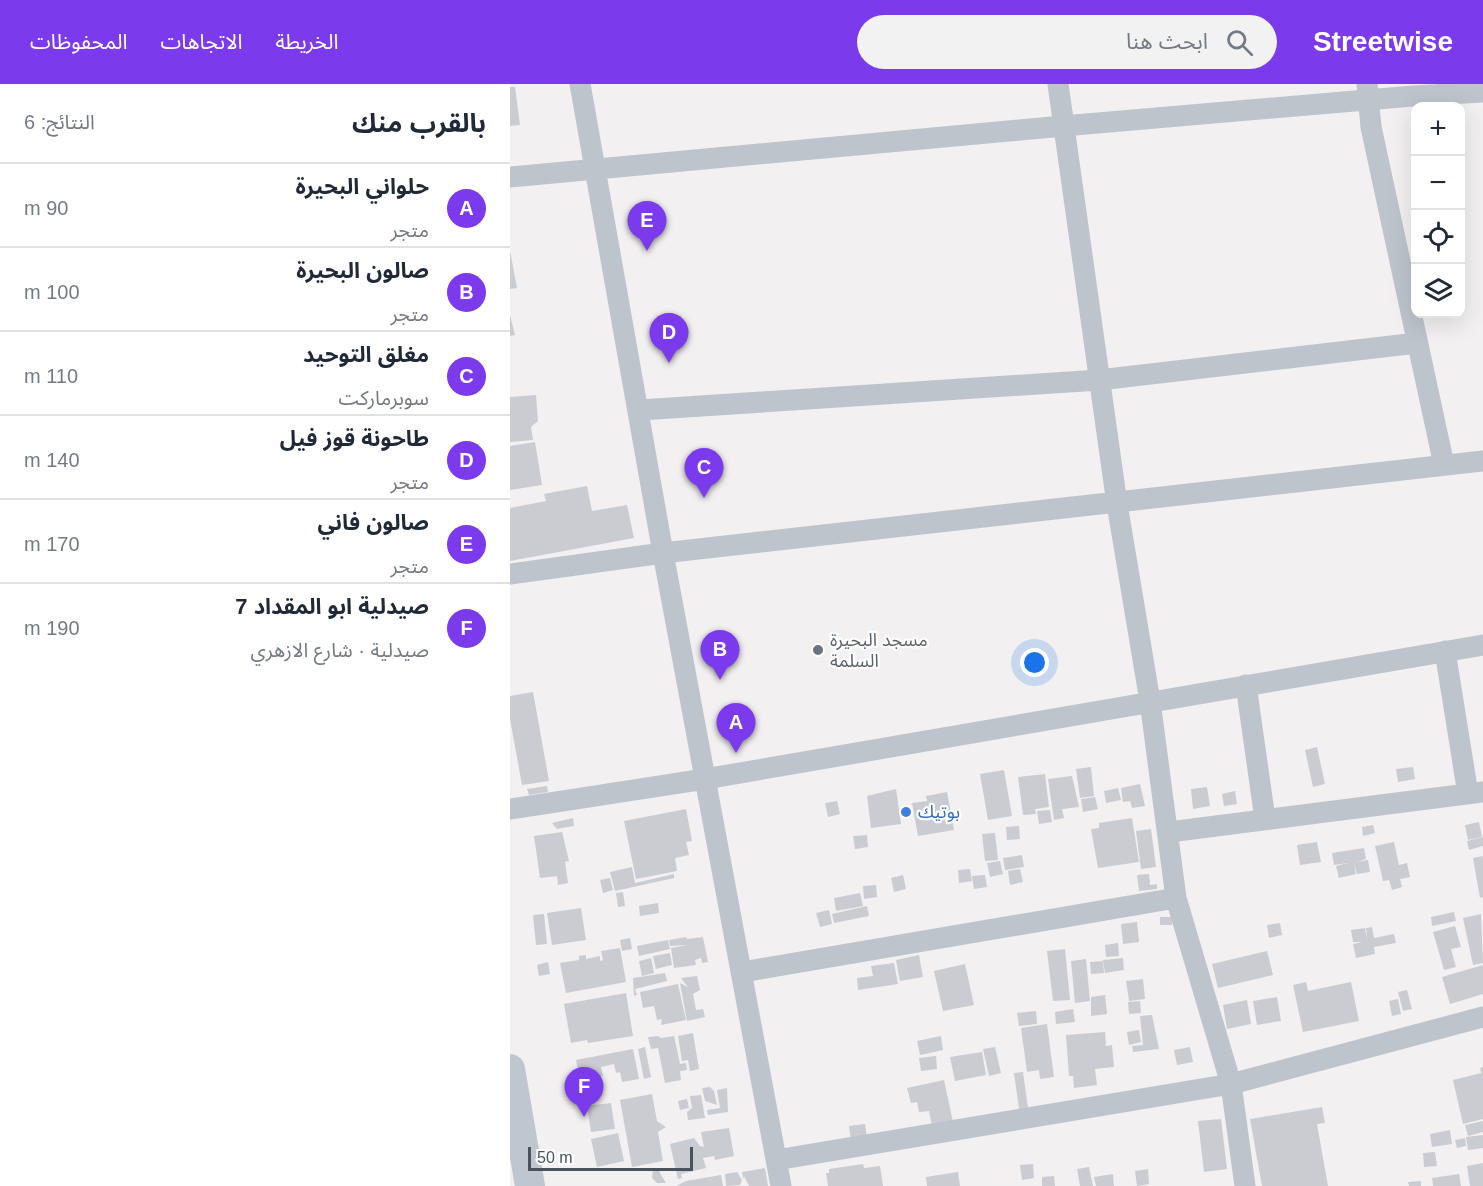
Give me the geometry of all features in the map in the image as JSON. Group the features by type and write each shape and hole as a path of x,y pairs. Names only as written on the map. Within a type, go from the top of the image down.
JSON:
{"street":[{"path":"580,84 640,410 663,554 781,1186"},
{"path":"1058,84 1117,504 1150,701 1176,898 1231,1084 1245,1186"},
{"path":"510,177 1063,126 1367,92 1483,92"},
{"path":"1367,92 1417,344 1444,465"},
{"path":"640,410 1099,380 1417,344"},
{"path":"510,574 663,554 1483,461"},
{"path":"510,809 705,779 1483,645"},
{"path":"1168,832 1476,793 1445,651"},
{"path":"1246,685 1265,819"},
{"path":"742,972 1176,898"},
{"path":"776,1160 1231,1084 1483,1017"},
{"path":"510,1069 530,1186"}],"building":[{"path":"510,87 515,87 520,125 510,126"},
{"path":"510,251 517,288 510,289"},
{"path":"510,315 515,335 510,336"},
{"path":"536,395 538,421 531,427 533,440 510,442 510,397"},
{"path":"535,442 542,485 510,490 510,446"},
{"path":"587,486 592,511 627,505 634,538 510,561 510,508 546,501 544,494"},
{"path":"533,692 549,781 522,785 510,719 510,696"},
{"path":"1317,747 1325,784 1313,787 1305,750"},
{"path":"1091,767 1094,796 1080,798 1076,769"},
{"path":"1413,767 1415,779 1398,782 1396,769"},
{"path":"1004,770 1012,816 988,820 980,774"},
{"path":"1045,774 1049,807 1035,809 1036,814 1023,815 1018,777"},
{"path":"1072,776 1079,807 1062,809 1064,818 1054,820 1048,779"},
{"path":"1140,784 1145,806 1132,808 1130,801 1123,802 1121,788"},
{"path":"547,786 548,792 529,795 527,789"},
{"path":"1207,787 1210,806 1193,809 1191,789"},
{"path":"1118,788 1121,800 1106,803 1104,791"},
{"path":"896,789 901,824 871,828 867,796"},
{"path":"1235,791 1237,804 1224,806 1222,794"},
{"path":"947,792 954,830 918,836 912,803 927,801 926,796"},
{"path":"1095,797 1098,809 1083,812 1081,799"},
{"path":"837,801 840,814 828,817 825,803"},
{"path":"686,809 692,841 686,842 689,855 675,858 677,871 636,879 624,821"},
{"path":"1050,810 1052,822 1039,824 1037,811"},
{"path":"573,818 574,826 557,829 552,823"},
{"path":"1132,818 1139,862 1098,868 1091,829 1099,828 1099,823"},
{"path":"1479,822 1482,837 1468,840 1465,825"},
{"path":"1373,825 1375,833 1363,836 1362,827"},
{"path":"1019,826 1020,839 1007,840 1006,827"},
{"path":"1151,829 1156,867 1141,869 1136,831"},
{"path":"562,832 569,861 565,862 568,883 558,885 557,876 540,878 534,836"},
{"path":"995,833 998,860 985,861 982,834"},
{"path":"867,835 868,847 855,849 853,836"},
{"path":"1483,837 1483,846 1469,850 1467,841"},
{"path":"1317,842 1321,862 1300,865 1297,845"},
{"path":"1394,842 1399,865 1407,863 1410,877 1400,879 1402,887 1392,890 1389,880 1383,881 1375,846"},
{"path":"1364,848 1366,859 1357,862 1368,860 1370,872 1357,874 1354,862 1356,874 1339,878 1336,866 1348,863 1334,865 1332,853"},
{"path":"1022,855 1024,867 1005,870 1003,858"},
{"path":"1483,856 1483,897 1480,898 1473,858"},
{"path":"1000,861 1003,874 990,877 987,863"},
{"path":"632,867 635,883 674,874 674,878 615,891 610,872"},
{"path":"970,869 972,881 959,883 958,870"},
{"path":"1020,869 1023,882 1010,885 1008,871"},
{"path":"1149,874 1150,885 1157,884 1157,889 1139,891 1137,875"},
{"path":"903,875 906,889 894,892 891,878"},
{"path":"985,875 987,887 974,889 972,876"},
{"path":"610,878 613,890 603,893 600,880"},
{"path":"876,885 877,897 864,899 863,886"},
{"path":"623,892 625,906 618,907 616,893"},
{"path":"860,893 863,906 836,911 834,898"},
{"path":"658,903 659,913 640,916 639,906"},
{"path":"867,906 869,916 834,923 832,914"},
{"path":"581,908 586,940 552,945 547,913"},
{"path":"829,910 832,924 820,927 816,913"},
{"path":"1454,912 1456,921 1432,926 1431,917"},
{"path":"544,914 547,944 536,945 533,915"},
{"path":"1481,914 1483,963 1473,965 1463,918"},
{"path":"1160,917 1172,917 1172,925 1160,925"},
{"path":"1137,922 1139,942 1123,944 1121,924"},
{"path":"1280,923 1282,935 1269,938 1267,925"},
{"path":"1455,926 1461,947 1451,949 1456,967 1444,970 1433,932"},
{"path":"1372,927 1374,938 1394,934 1396,943 1374,947 1375,954 1356,958 1353,944 1362,942 1353,942 1351,930 1365,928 1367,941 1366,928"},
{"path":"686,937 687,939 703,937 708,962 702,963 701,958 695,960 696,965 674,968 671,948 688,945 670,946 669,940"},
{"path":"630,938 632,949 622,951 620,940"},
{"path":"668,940 670,949 639,956 637,946"},
{"path":"1118,943 1119,956 1106,957 1105,945"},
{"path":"620,948 626,982 566,993 560,963 579,960 579,956 586,955 586,959 600,956 600,961 603,960 601,951"},
{"path":"1065,949 1070,1000 1053,1001 1047,951"},
{"path":"1267,951 1273,975 1218,988 1212,964"},
{"path":"670,953 672,965 656,969 653,956"},
{"path":"919,955 923,977 900,981 896,960"},
{"path":"651,958 654,973 642,976 639,961"},
{"path":"1123,958 1124,970 1105,973 1103,960"},
{"path":"1086,959 1090,1001 1075,1003 1071,961"},
{"path":"1103,961 1104,973 1091,974 1090,962"},
{"path":"548,962 550,974 539,976 537,965"},
{"path":"894,963 898,984 858,990 857,978 873,976 871,966"},
{"path":"965,964 974,1005 943,1011 934,971"},
{"path":"1483,965 1483,994 1450,1004 1442,977"},
{"path":"665,973 667,981 635,989 637,995 634,996 633,978"},
{"path":"697,976 700,990 693,994 696,1010 703,1009 705,1017 687,1021 680,983 688,987 681,978"},
{"path":"1143,979 1145,999 1129,1001 1126,981"},
{"path":"1306,982 1308,991 1351,982 1359,1021 1303,1032 1293,985"},
{"path":"678,984 686,1020 661,1025 662,1019 657,1020 654,1006 643,1008 640,992"},
{"path":"1407,990 1412,1009 1403,1011 1398,992"},
{"path":"626,993 633,1036 588,1043 587,1040 571,1043 564,1004"},
{"path":"1105,995 1107,1014 1091,1016 1091,997"},
{"path":"1277,997 1281,1021 1257,1025 1253,1001"},
{"path":"1398,999 1401,1014 1392,1016 1389,1001"},
{"path":"1247,1000 1251,1024 1227,1029 1223,1005"},
{"path":"1140,1001 1141,1013 1129,1014 1128,1002"},
{"path":"1073,1009 1075,1022 1056,1024 1055,1012"},
{"path":"1036,1011 1037,1024 1019,1026 1017,1013"},
{"path":"1152,1015 1159,1049 1133,1052 1132,1046 1143,1045 1140,1016"},
{"path":"1047,1024 1054,1077 1040,1079 1039,1070 1027,1072 1021,1028"},
{"path":"1139,1030 1141,1042 1129,1045 1127,1032"},
{"path":"1105,1032 1106,1046 1112,1045 1114,1067 1095,1069 1097,1085 1074,1088 1073,1076 1069,1076 1066,1035"},
{"path":"693,1033 699,1069 690,1071 688,1060 682,1061 678,1036"},
{"path":"674,1036 680,1064 686,1063 687,1070 680,1071 681,1080 665,1083 658,1048 651,1049 648,1037 661,1038"},
{"path":"941,1036 943,1050 920,1055 917,1041"},
{"path":"645,1047 651,1077 644,1079 638,1049"},
{"path":"995,1047 1001,1073 989,1076 983,1049"},
{"path":"1190,1047 1193,1062 1177,1065 1174,1050"},
{"path":"633,1049 639,1079 622,1082 620,1072 616,1073 614,1064 601,1067 603,1076 598,1077 599,1081 581,1084 576,1060"},
{"path":"982,1052 986,1075 955,1081 950,1057"},
{"path":"936,1056 937,1069 921,1071 919,1058"},
{"path":"1483,1067 1483,1119 1463,1124 1453,1080 1481,1073 1480,1068"},
{"path":"1023,1072 1028,1108 1019,1109 1014,1073"},
{"path":"944,1080 953,1122 932,1126 929,1111 919,1112 917,1102 911,1103 907,1088"},
{"path":"710,1087 714,1091 717,1105 705,1101 702,1088"},
{"path":"727,1088 728,1112 708,1115 707,1110 720,1108 717,1090"},
{"path":"652,1094 657,1121 666,1127 658,1132 663,1161 632,1167 620,1100"},
{"path":"701,1095 705,1118 688,1120 687,1112 692,1108 690,1096"},
{"path":"687,1099 689,1108 680,1110 678,1101"},
{"path":"611,1103 615,1129 591,1132 587,1106"},
{"path":"1322,1107 1325,1123 1317,1124 1328,1186 1262,1186 1250,1119"},
{"path":"1221,1119 1227,1169 1204,1172 1198,1121"},
{"path":"1483,1121 1483,1132 1468,1136 1465,1125"},
{"path":"865,1124 867,1139 851,1141 849,1126"},
{"path":"729,1128 734,1156 715,1160 714,1156 703,1158 706,1168 681,1174 682,1178 678,1179 670,1144 694,1138 700,1146 704,1147 701,1132"},
{"path":"1450,1130 1452,1144 1432,1147 1430,1134"},
{"path":"618,1133 624,1161 597,1167 591,1139"},
{"path":"1483,1135 1483,1148 1468,1150 1466,1137"},
{"path":"1465,1138 1466,1146 1457,1148 1455,1140"},
{"path":"1435,1152 1437,1166 1424,1167 1423,1153"},
{"path":"1483,1163 1483,1186 1470,1186 1467,1166"},
{"path":"863,1164 864,1168 880,1166 883,1186 828,1186 826,1173 829,1173 829,1169"},
{"path":"1033,1164 1034,1178 1022,1180 1020,1165"},
{"path":"1089,1167 1093,1186 1080,1186 1077,1169"},
{"path":"659,1168 666,1183 657,1183 652,1178 653,1170"},
{"path":"765,1168 768,1186 749,1186 744,1176 743,1179 742,1172"},
{"path":"1148,1169 1149,1184 1137,1186 1135,1171"},
{"path":"737,1172 742,1180 740,1185 726,1186 725,1174"},
{"path":"958,1172 960,1186 927,1186 926,1177"},
{"path":"1113,1174 1114,1186 1096,1186 1094,1177"},
{"path":"1459,1174 1461,1186 1433,1186 1432,1178"},
{"path":"721,1175 723,1186 676,1186 686,1181"},
{"path":"1054,1176 1055,1186 1042,1186 1042,1177"},
{"path":"1421,1181 1421,1186 1409,1186 1408,1182"}],"place":[{"name":"صالون فاني","path":"647,251"},
{"name":"طاحونة قوز فيل","path":"669,363"},
{"name":"مغلق التوحيد","path":"704,498"},
{"name":"مسجد البحيرة السلمة","path":"818,650"},
{"name":"صالون البحيرة","path":"720,680"},
{"name":"حلواني البحيرة","path":"736,753"},
{"name":"بوتيك","path":"906,812"},
{"name":"صيدلية ابو المقداد 7","path":"584,1117"}]}
